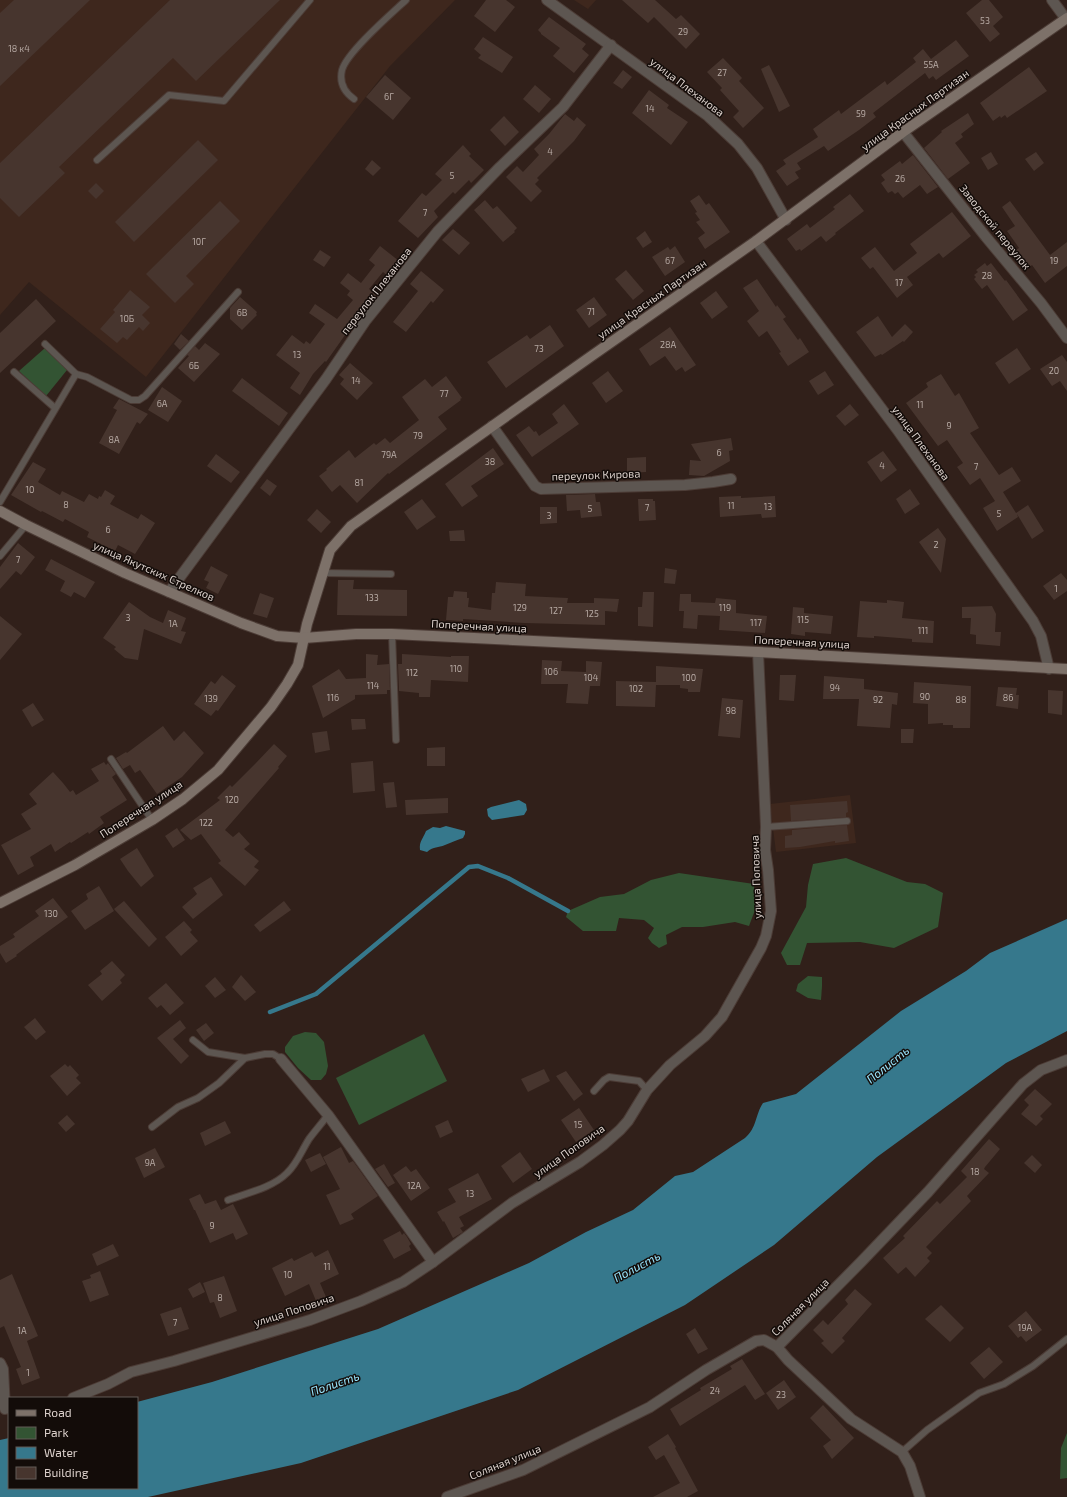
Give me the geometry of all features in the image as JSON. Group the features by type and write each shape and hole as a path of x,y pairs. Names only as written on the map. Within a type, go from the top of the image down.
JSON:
{"street":[{"name":"улица Плеханова","path":"547,0 708,116 738,144 757,168 786,220"},
{"path":"1052,0 1067,19"},
{"name":"улица Красных Партизан","path":"304,638 330,550 351,526 786,220 903,132 1067,19"},
{"name":"переулок Плеханова","path":"169,592 326,379 370,314 438,231 500,167 563,106 611,45"},
{"name":"Заводской переулок","path":"903,132 986,237 1041,303 1067,338"},
{"name":"улица Плеханова","path":"756,241 899,432 1033,621 1041,636 1049,668"},
{"name":"переулок Кирова","path":"492,426 535,486 541,489 684,485 731,479"},
{"name":"улица Якутских Стрелков","path":"0,511 126,573 242,624 277,636 304,638"},
{"name":"Поперечная улица","path":"0,903 75,865 152,820 183,799 218,770 271,707 287,684 298,665 304,638 356,634 392,634 1067,669"},
{"name":"улица Поповича","path":"76,1397 108,1384 131,1372 174,1361 310,1320 361,1301 404,1282 512,1203 580,1162 620,1130 628,1121 647,1090 670,1065 705,1036 722,1017 733,1000 766,936 771,911 765,850 766,827 758,652"},
{"path":"281,1058 328,1115 433,1262"},
{"name":"Соляная улица","path":"447,1497 523,1470 650,1407 706,1370 756,1342 764,1340 777,1347 928,1192 1022,1084 1041,1070 1067,1060"},
{"path":"777,1347 788,1360 851,1419 902,1452 910,1466 920,1497"},
{"path":"0,1363 3,1369 5,1410"}],"lane":[{"path":"97,160 169,95 224,101 310,0"},
{"path":"354,99 348,94 342,85 342,70 353,53 366,38 406,0"},
{"path":"45,344 76,374 88,377 131,400 139,400 146,396 238,292"},
{"path":"14,372 55,408"},
{"path":"0,502 76,374"},
{"path":"0,556 26,525"},
{"path":"323,573 391,574"},
{"path":"392,634 396,740"},
{"path":"111,759 152,820"},
{"path":"766,827 847,821"},
{"path":"193,1040 208,1052 245,1058 273,1054 281,1058"},
{"path":"152,1127 178,1107 198,1098 219,1083 245,1058"},
{"path":"594,1091 604,1080 609,1077 639,1081 647,1090"},
{"path":"228,1200 281,1179 288,1173 309,1139 328,1115"},
{"path":"902,1452 927,1430 979,1393 1004,1384 1033,1366 1067,1339"}],"shaded area":[{"path":"0,0 455,0 390,66 146,377 29,282 0,315"},
{"path":"574,0 596,0 588,9"},
{"path":"850,795 856,843 776,852 770,804"}],"green space":[{"path":"45,348 67,370 46,396 19,371"},
{"path":"846,858 907,882 925,884 943,893 938,927 894,948 860,942 807,943 800,965 787,965 781,953 806,907 808,885 813,864"},
{"path":"679,873 754,884 755,910 749,926 735,922 703,927 682,927 666,935 667,944 659,948 648,938 654,928 644,920 619,918 616,931 583,931 566,917 568,911 600,897 624,894 651,880"},
{"path":"808,976 822,977 821,1000 808,998 796,991 798,984"},
{"path":"305,1032 316,1033 324,1042 328,1066 326,1074 321,1080 311,1080 298,1068 285,1052 285,1047 293,1036"},
{"path":"424,1034 447,1081 359,1125 336,1078"},
{"path":"1067,1433 1067,1478 1060,1479 1061,1448"}],"water":[{"path":"519,800 526,804 527,810 524,815 492,820 488,816 487,809"},
{"path":"446,826 465,831 463,838 427,852 420,850 421,842 426,831 433,827 440,828"},
{"name":"Полисть","path":"1067,919 1067,1031 1006,1063 877,1157 774,1245 685,1305 518,1390 301,1463 148,1497 0,1497 0,1440 8,1438 8,1489 138,1489 138,1402 212,1382 378,1329 529,1263 586,1232 633,1210 675,1176 693,1172 745,1138 752,1130 758,1112 763,1103 796,1094 901,1011 966,971 990,953"}],"building":[{"path":"14,0 90,0 0,86 0,13"},
{"path":"170,0 280,0 196,81 173,58 59,167 65,173 19,217 0,198 0,163"},
{"path":"486,0 506,0 515,7 495,32 474,16"},
{"path":"622,0 655,0 676,19 681,15 700,34 686,49 654,17 648,23"},
{"path":"982,0 989,0 1003,17 993,26 1000,34 990,42 966,13"},
{"path":"549,17 586,44 582,49 589,55 574,73 553,56 560,48 538,30"},
{"path":"483,37 513,57 502,73 478,58 481,55 474,49"},
{"path":"956,40 969,56 936,80 933,76 929,79 925,73 873,113 876,117 859,130 828,151 824,146 797,163 801,169 795,172 799,178 787,186 776,171 786,164 783,160 818,137 813,129 839,110 841,114 885,81 887,85 916,62 913,58 923,49 931,59"},
{"path":"723,58 742,78 739,81 764,108 743,128 733,117 739,111 720,90 722,88 707,72"},
{"path":"769,65 790,106 779,112 761,69"},
{"path":"1029,67 1047,91 1007,118 1005,115 1001,118 1000,116 993,121 980,103"},
{"path":"623,70 632,77 622,89 613,83"},
{"path":"385,75 411,98 393,120 366,97"},
{"path":"535,85 551,99 539,113 523,99"},
{"path":"649,90 669,105 667,108 688,122 671,145 632,113"},
{"path":"968,113 974,124 961,134 963,137 955,143 970,163 948,179 924,148 942,132 941,131"},
{"path":"565,114 574,121 577,117 586,125 574,141 537,178 539,180 535,184 542,191 531,202 506,177 517,166 523,172 539,155 534,149 549,134"},
{"path":"504,116 519,132 505,146 490,130"},
{"path":"198,140 218,160 134,242 115,222"},
{"path":"463,145 471,154 469,156 484,170 471,183 469,180 455,194 453,192 434,211 438,217 418,238 398,221 422,193 426,196 442,180 435,174"},
{"path":"991,152 998,164 988,170 981,158"},
{"path":"1036,152 1044,163 1034,171 1025,159"},
{"path":"913,155 938,187 927,194 920,185 903,198 898,192 895,194 892,191 888,193 881,183 885,180 881,175 900,161 902,164"},
{"path":"372,160 381,168 373,176 365,169"},
{"path":"96,183 104,191 96,199 88,191"},
{"path":"850,194 864,211 835,233 836,234 826,242 821,236 801,251 800,249 796,251 787,239 807,224 810,228 835,209 833,207"},
{"path":"699,195 706,205 709,203 730,232 705,249 698,238 705,233 696,222 700,220 690,201"},
{"path":"485,200 493,209 497,206 517,228 514,231 515,232 503,242 474,210"},
{"path":"220,201 240,221 186,276 194,284 175,303 146,274"},
{"path":"1010,201 1050,255 1067,242 1067,266 1045,283 1032,265 1026,270 1013,252 1019,248 1007,231 1015,226 1002,207"},
{"path":"952,212 971,236 943,258 939,253 907,277 913,285 897,298 873,267 870,269 861,258 875,247 894,271 917,253 910,244"},
{"path":"453,229 470,243 459,255 442,240"},
{"path":"645,231 652,242 643,248 636,238"},
{"path":"380,246 399,261 388,276 383,272 369,289 376,295 348,328 350,328 326,362 325,361 313,374 300,395 290,388 300,373 276,355 292,335 304,344 306,341 310,344 325,324 309,313 315,304 337,319 353,300 347,295 350,291 340,283 348,273 361,283 375,265 369,260"},
{"path":"675,246 685,262 665,276 652,257 668,247 670,250"},
{"path":"320,250 331,257 324,267 313,260"},
{"path":"985,263 987,266 991,263 1005,281 1006,280 1028,310 1013,321 987,285 982,289 974,279 976,277 974,275 978,272 976,270"},
{"path":"626,270 644,291 633,300 615,279"},
{"path":"421,271 444,290 433,303 431,301 406,332 393,322 418,291 410,284"},
{"path":"757,279 776,307 777,305 786,317 783,319 798,340 800,338 809,352 788,366 779,353 781,352 767,331 759,337 747,321 759,311 743,288"},
{"path":"130,290 150,307 142,315 150,323 143,331 139,327 127,340 123,337 117,343 100,329 115,312 113,310"},
{"path":"716,291 728,307 712,319 700,303"},
{"path":"240,297 257,312 257,315 242,330 230,319 230,308"},
{"path":"594,297 607,315 589,328 576,310"},
{"path":"36,299 56,321 0,373 0,333"},
{"path":"878,316 892,337 905,324 913,332 904,342 903,341 882,355 881,354 875,357 856,332"},
{"path":"550,325 564,346 506,388 487,362 527,335 530,339"},
{"path":"670,327 696,365 685,372 682,367 676,371 665,356 650,366 639,349"},
{"path":"181,334 189,341 180,350 174,344"},
{"path":"205,343 220,354 194,382 178,368 189,356 187,355 195,346 199,350"},
{"path":"1017,348 1031,369 1009,384 995,363"},
{"path":"1062,355 1067,362 1067,391 1060,381 1052,386 1040,369"},
{"path":"350,363 373,383 357,400 340,384 344,379 339,375"},
{"path":"608,371 623,391 606,403 592,383"},
{"path":"825,371 834,385 818,395 809,381"},
{"path":"941,374 955,396 959,393 979,428 970,433 999,475 1012,467 1021,481 1003,492 1016,513 1028,505 1044,531 1032,539 1017,514 1018,517 997,531 983,508 995,501 980,478 970,485 957,467 963,463 947,440 938,446 906,403 928,387 926,383"},
{"path":"446,376 462,398 438,417 447,429 389,474 388,473 357,503 340,485 332,492 319,476 349,450 355,458 374,443 376,445 385,438 390,443 419,420 402,397 425,379 432,387"},
{"path":"242,378 288,413 279,426 232,391"},
{"path":"162,387 182,401 168,422 148,410"},
{"path":"119,399 148,414 140,424 137,422 119,454 99,443 117,410 113,408"},
{"path":"564,404 579,424 532,457 516,435 529,426 534,432 536,431 539,436 558,423 552,414"},
{"path":"850,404 859,415 845,426 836,416"},
{"path":"731,438 733,450 729,451 730,461 704,476 689,475 690,460 701,461 691,444"},
{"path":"493,448 504,464 471,486 478,496 462,507 445,484"},
{"path":"883,451 897,470 881,482 867,462"},
{"path":"216,454 240,472 231,483 207,466"},
{"path":"646,457 646,472 627,473 627,458"},
{"path":"33,462 46,469 38,482 60,495 62,491 84,502 89,494 98,499 105,490 115,496 110,504 138,519 141,514 155,523 135,554 118,545 115,551 87,537 89,532 65,519 63,522 42,511 41,512 11,495"},
{"path":"267,479 277,486 270,496 260,488"},
{"path":"910,489 920,504 905,514 896,499"},
{"path":"595,494 596,502 600,502 602,516 581,518 580,510 567,511 566,495"},
{"path":"741,496 741,498 775,496 776,517 762,518 761,514 720,517 719,497"},
{"path":"422,499 436,517 417,530 404,512"},
{"path":"638,499 653,499 653,501 655,501 656,520 639,521"},
{"path":"540,507 557,507 557,523 540,524"},
{"path":"317,509 331,522 321,533 307,520"},
{"path":"938,528 946,539 941,573 919,542"},
{"path":"464,530 465,541 450,541 449,531"},
{"path":"18,543 35,557 21,575 16,571 0,589 0,567"},
{"path":"51,559 95,582 85,598 74,592 71,597 60,591 65,581 45,570"},
{"path":"211,566 228,575 218,594 206,588 209,582 204,580"},
{"path":"665,568 677,570 675,584 664,583"},
{"path":"1061,573 1067,580 1067,591 1054,600 1043,586"},
{"path":"338,580 354,580 353,589 407,590 407,616 337,615"},
{"path":"496,582 526,584 525,596 568,598 567,603 594,603 594,598 619,599 617,612 605,611 605,625 524,623 463,619 463,621 446,620 448,597 453,597 454,591 467,592 467,598 469,598 468,607 491,610 492,593 495,593"},
{"path":"643,592 654,592 653,627 638,626 638,607 642,607"},
{"path":"260,593 274,598 267,618 253,614"},
{"path":"680,594 691,594 691,602 715,603 716,598 736,600 736,613 767,616 765,633 719,630 720,616 698,615 697,629 683,628 684,611 679,611"},
{"path":"887,600 904,602 902,618 934,621 933,643 912,642 912,639 874,636 874,638 857,637 860,601 887,603"},
{"path":"129,602 150,617 163,623 168,610 186,618 181,631 186,632 181,644 144,629 138,660 125,658 114,649 116,647 103,638"},
{"path":"992,606 996,614 995,632 1001,632 1000,646 976,644 976,635 970,634 971,618 962,618 962,607"},
{"path":"793,607 804,608 804,613 833,616 831,634 805,632 805,636 791,634"},
{"path":"0,616 22,634 0,660"},
{"path":"366,654 378,655 377,665 389,664 390,690 387,690 387,694 355,695 355,699 323,718 312,686 339,669 346,679 366,678"},
{"path":"402,654 451,657 469,656 468,682 431,680 430,697 419,697 419,693 399,691 398,664 402,664"},
{"path":"542,660 562,661 561,671 586,672 586,661 602,662 600,686 590,686 588,704 566,703 568,684 541,684"},
{"path":"656,666 703,669 700,692 688,692 688,689 680,688 680,685 656,685 655,707 616,706 616,681 656,682"},
{"path":"222,675 236,686 218,711 216,710 211,716 194,704 211,681 215,684"},
{"path":"780,675 796,675 794,701 779,700"},
{"path":"824,676 864,679 864,689 898,693 897,705 892,704 890,728 857,726 859,699 823,699"},
{"path":"914,682 971,686 970,728 953,728 953,725 943,725 943,723 928,724 928,704 913,703"},
{"path":"998,687 1017,688 1016,695 1019,695 1018,709 996,706"},
{"path":"1048,690 1063,691 1062,715 1048,713"},
{"path":"722,698 743,700 740,738 718,736"},
{"path":"33,703 44,720 32,727 22,710"},
{"path":"351,719 365,719 366,729 352,730"},
{"path":"163,726 174,741 184,731 204,753 182,777 157,794 140,770 135,773 130,765 123,769 116,758 126,752 127,753"},
{"path":"901,729 914,729 913,743 901,743"},
{"path":"327,731 330,750 315,753 312,733"},
{"path":"274,744 287,756 278,767 279,768 225,830 233,837 239,832 250,844 244,849 259,861 254,867 259,870 245,886 218,863 221,861 201,834 191,840 180,830 220,800 217,798 230,785 232,787"},
{"path":"445,747 445,766 427,766 427,748"},
{"path":"373,761 375,791 353,793 351,763"},
{"path":"104,762 106,765 108,763 116,774 112,777 127,800 100,817 104,823 89,834 88,832 55,852 51,844 30,857 34,866 18,875 1,845 31,829 21,814 37,804 29,794 53,772 70,792 73,790 76,795 99,781 91,769"},
{"path":"394,782 397,807 386,808 383,783"},
{"path":"448,798 448,813 406,815 405,800"},
{"path":"847,801 848,812 846,813 846,817 791,821 790,805"},
{"path":"847,825 849,841 835,843 835,841 785,848 785,836 792,835 792,830"},
{"path":"177,828 185,840 173,848 165,836"},
{"path":"137,848 154,876 141,887 120,859"},
{"path":"211,877 223,895 193,919 182,907 197,894 193,888"},
{"path":"99,886 114,911 85,930 71,911 88,899 86,894"},
{"path":"53,898 68,917 6,963 0,953 0,946 15,937 13,934 39,916 35,911"},
{"path":"124,901 157,939 149,947 114,909"},
{"path":"284,901 291,910 260,932 254,925"},
{"path":"184,921 192,930 190,932 198,941 181,956 165,937"},
{"path":"112,961 125,975 120,980 122,983 102,1001 88,985 102,974 100,971"},
{"path":"241,975 256,992 245,1001 232,987"},
{"path":"215,977 226,990 215,998 205,986"},
{"path":"166,983 184,1003 170,1015 161,1005 157,1008 148,998"},
{"path":"35,1018 46,1032 36,1040 24,1027"},
{"path":"180,1020 186,1028 173,1039 189,1056 181,1064 157,1038"},
{"path":"206,1023 214,1033 204,1041 196,1030"},
{"path":"65,1064 68,1067 70,1065 79,1075 76,1078 81,1083 67,1096 50,1076"},
{"path":"544,1069 550,1081 528,1092 521,1079"},
{"path":"566,1071 583,1094 574,1101 556,1076"},
{"path":"1035,1089 1052,1104 1040,1116 1043,1119 1036,1126 1021,1114 1029,1105 1024,1100"},
{"path":"579,1108 594,1130 576,1142 561,1120"},
{"path":"67,1115 75,1124 66,1132 58,1123"},
{"path":"448,1120 453,1132 440,1138 435,1126"},
{"path":"225,1121 231,1133 205,1146 200,1133"},
{"path":"989,1139 1000,1149 984,1169 989,1173 967,1196 971,1201 926,1247 932,1253 927,1258 930,1261 915,1277 906,1267 898,1274 883,1258 905,1238 903,1236 937,1201 940,1204 967,1177 961,1171"},
{"path":"341,1147 349,1163 353,1161 378,1196 351,1214 354,1219 340,1225 326,1195 340,1189 323,1157"},
{"path":"155,1148 165,1167 144,1178 135,1158"},
{"path":"520,1152 532,1169 513,1183 501,1166"},
{"path":"320,1153 326,1164 311,1172 305,1160"},
{"path":"1032,1155 1042,1165 1035,1173 1024,1163"},
{"path":"384,1164 395,1183 388,1187 375,1169"},
{"path":"406,1166 411,1172 416,1169 430,1188 411,1201 393,1175"},
{"path":"478,1173 492,1199 459,1217 464,1226 460,1228 463,1232 453,1238 444,1221 443,1222 437,1212 456,1202 448,1189"},
{"path":"200,1194 205,1204 216,1200 221,1210 233,1204 248,1234 236,1240 233,1233 210,1243 189,1199"},
{"path":"400,1231 402,1235 404,1233 407,1237 411,1244 409,1246 411,1250 394,1259 383,1240"},
{"path":"113,1244 119,1256 97,1266 92,1254"},
{"path":"328,1250 339,1274 320,1283 329,1304 319,1308 309,1284 285,1296 272,1268 292,1258 294,1261 312,1252 315,1257"},
{"path":"100,1271 109,1295 90,1302 82,1281 91,1278 90,1275"},
{"path":"12,1274 38,1336 27,1341 40,1378 22,1385 16,1369 21,1367 4,1326 0,1328 0,1280"},
{"path":"224,1276 237,1311 220,1318 214,1302 210,1303 203,1283"},
{"path":"200,1282 205,1292 193,1298 188,1289"},
{"path":"855,1289 872,1304 842,1338 845,1341 832,1354 821,1343 824,1341 813,1330 823,1320 828,1325 848,1304 845,1300"},
{"path":"941,1305 964,1328 950,1342 925,1319"},
{"path":"181,1307 189,1329 168,1336 160,1314"},
{"path":"1026,1311 1042,1330 1026,1342 1021,1336 1018,1338 1008,1326"},
{"path":"695,1328 708,1349 698,1354 686,1334"},
{"path":"989,1347 1003,1362 984,1379 970,1363"},
{"path":"742,1359 765,1394 755,1400 745,1385 680,1426 670,1409 701,1390 700,1388 732,1369 730,1366"},
{"path":"784,1380 796,1397 778,1410 766,1393"},
{"path":"823,1405 854,1438 832,1459 823,1446 831,1440 810,1418"},
{"path":"668,1434 698,1491 687,1497 653,1497 680,1483 664,1455 656,1460 648,1447"}],"waterway":[{"path":"270,1012 316,994 469,867 478,866 508,878 568,911"}]}
